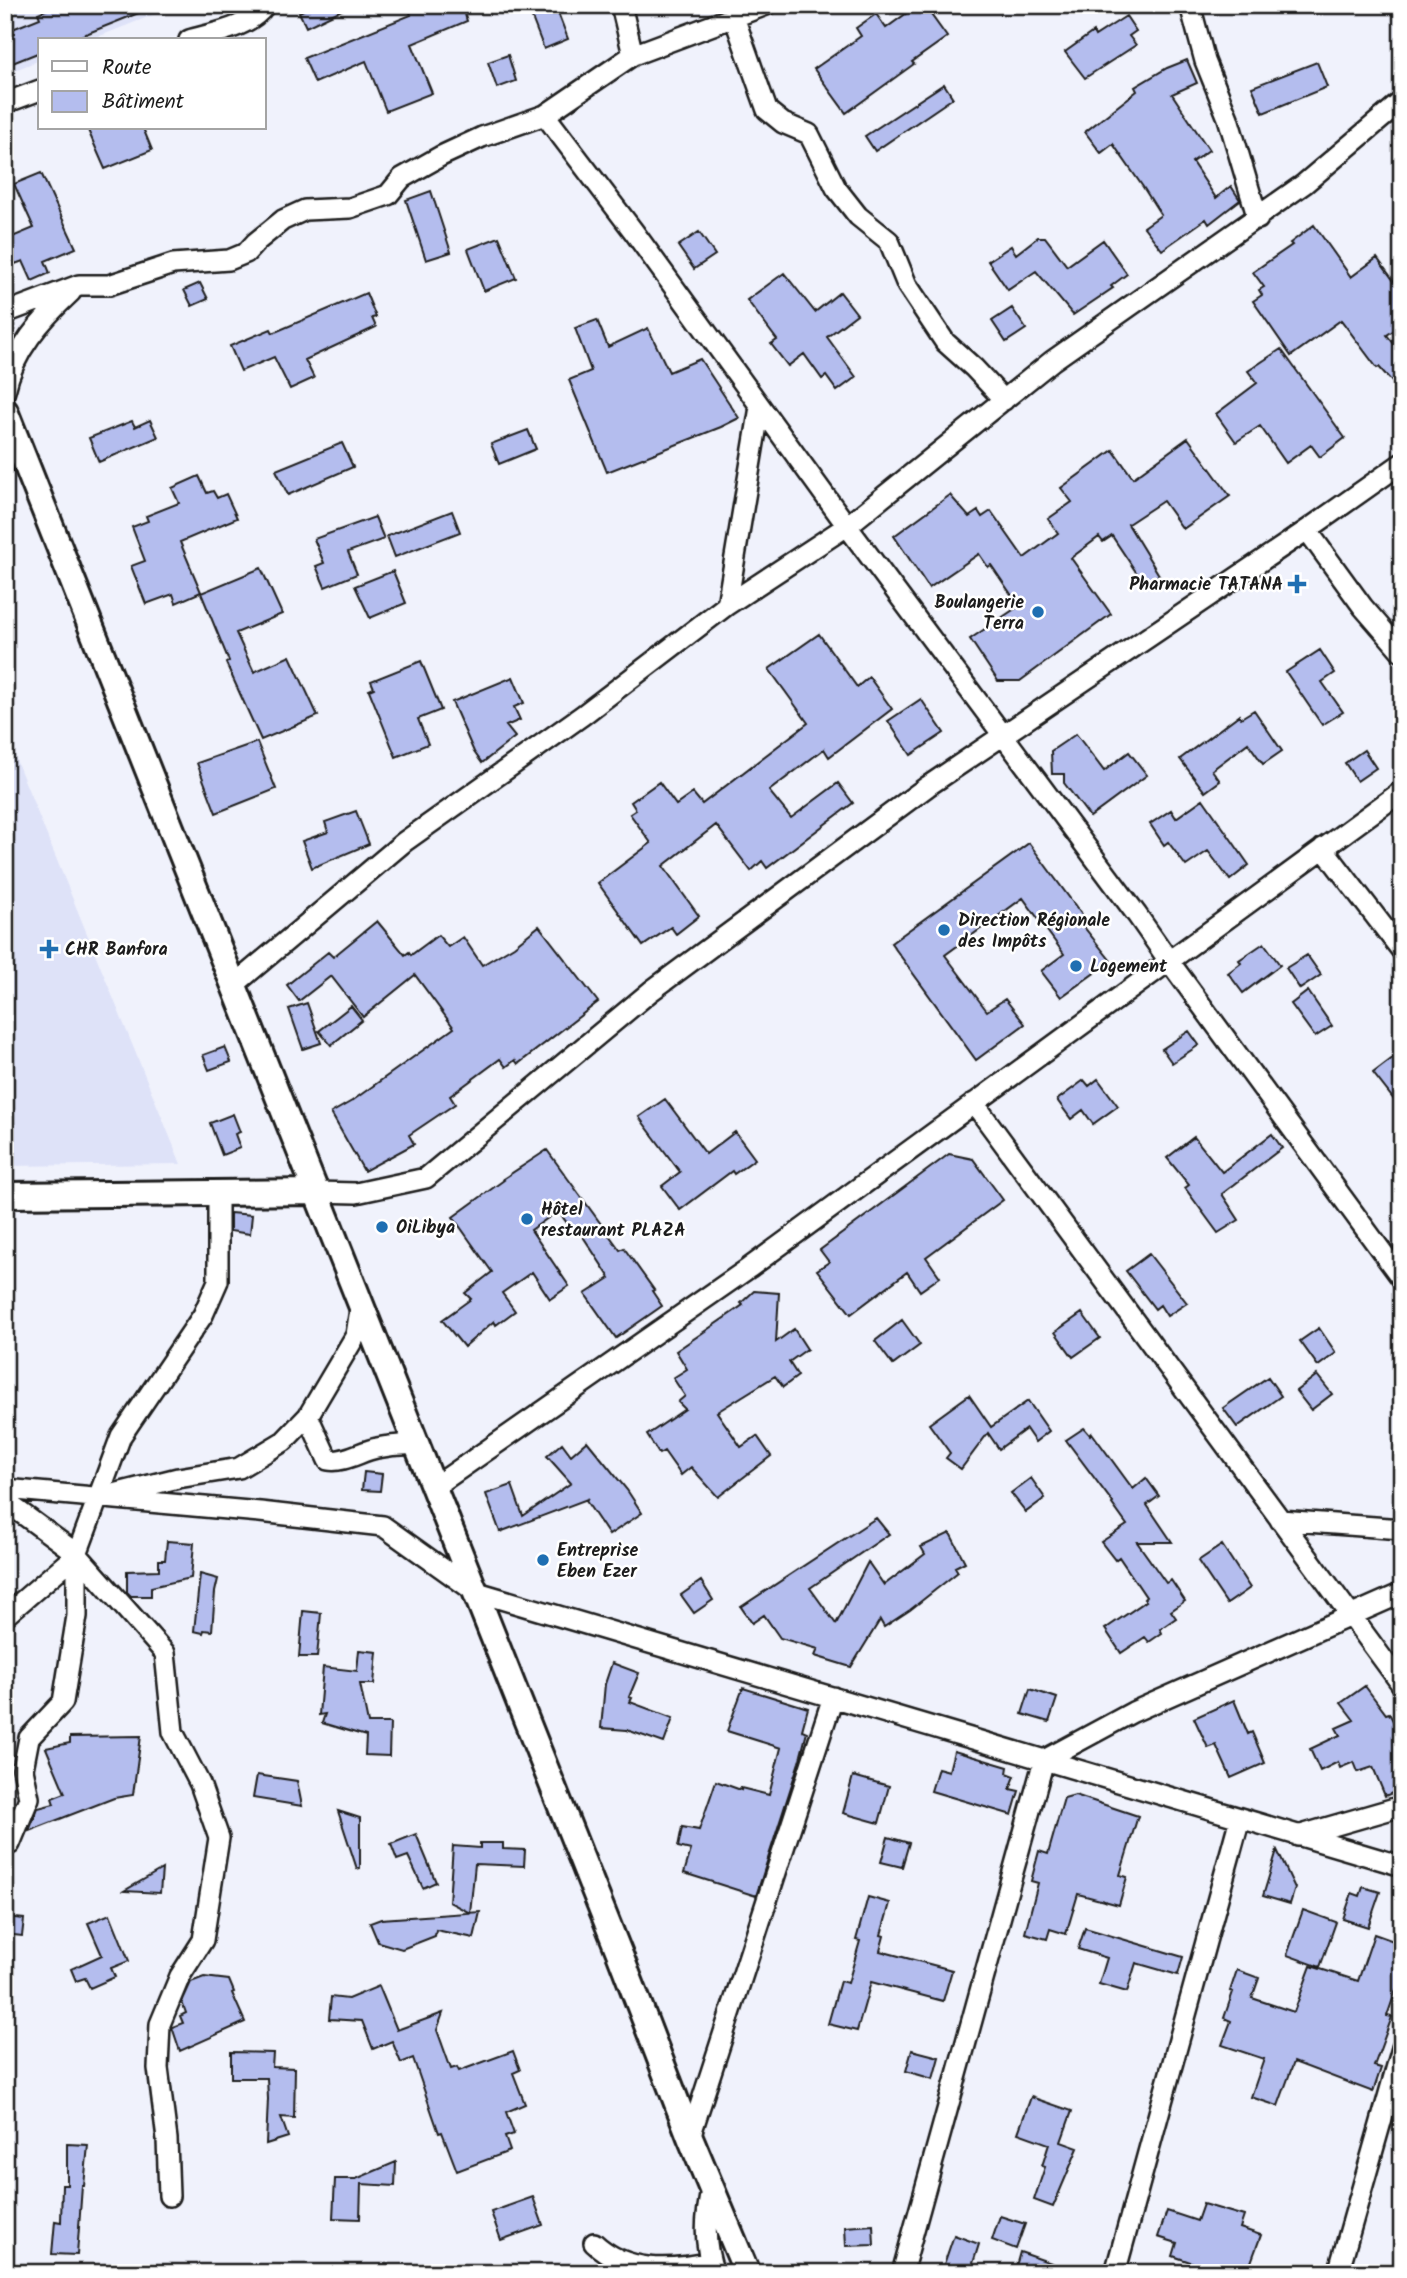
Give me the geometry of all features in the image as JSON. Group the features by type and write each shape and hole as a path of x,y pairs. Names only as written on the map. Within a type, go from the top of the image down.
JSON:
{"street":[{"path":"195,38 240,24 260,13 265,5"},
{"path":"621,5 633,55"},
{"path":"5,313 79,285 109,285 173,264 229,260 246,253 283,220 305,210 350,208 388,195 402,178 441,156 482,137 545,115 633,55 766,5"},
{"path":"1190,5 1205,61 1228,118 1258,219"},
{"path":"734,17 767,110 783,123 809,134 836,188 858,216 889,241 907,285 945,342 1004,400"},
{"path":"5,103 38,91"},
{"path":"234,985 404,842 583,715 727,605 847,526 1052,361 1258,219 1402,101"},
{"path":"545,115 634,232 847,526 1004,735 1402,1279"},
{"path":"5,391 9,370 25,342 50,312 79,285"},
{"path":"727,605 760,407"},
{"path":"8,420 361,1303 690,2137 747,2273"},
{"path":"5,1195 356,1193 426,1178 651,990 917,794 1402,463"},
{"path":"1307,530 1363,607 1402,652"},
{"path":"434,1487 749,1268 1402,791"},
{"path":"1323,848 1402,951"},
{"path":"974,1103 1402,1685"},
{"path":"10,1844 29,1798 23,1769 29,1738 63,1702 77,1616 77,1554 121,1436 203,1315 218,1281 218,1192"},
{"path":"100,1498 178,1478 239,1468 284,1441 308,1416 356,1335 361,1303"},
{"path":"308,1416 328,1460 335,1461 376,1448 417,1445"},
{"path":"5,1489 383,1526 474,1591 1402,1866"},
{"path":"5,1501 77,1554 165,1654 173,1732 200,1784 219,1838 203,1940 180,1976 160,2024 158,2068 167,2139 169,2196"},
{"path":"1280,1520 1402,1529"},
{"path":"5,1616 77,1554"},
{"path":"902,2273 1044,1760 1133,1712 1402,1593"},
{"path":"690,2137 832,1697"},
{"path":"1298,1836 1402,1807"},
{"path":"1115,2273 1240,1818"},
{"path":"1338,2273 1402,2048"},
{"path":"594,2243 606,2253 643,2267 712,2267 704,2217 712,2186"}],"shaded area":[{"path":"5,5 178,5 95,38 38,38 38,61 5,74"},
{"name":"CHR Banfora","path":"5,733 181,1164 5,1166"}],"building":[{"path":"58,5 156,5 76,38 38,38 38,53 5,66 5,32 40,18 38,13"},
{"path":"314,5 352,5 306,27 299,12"},
{"path":"407,5 462,5 467,21 412,44 432,93 386,111 366,61 315,83 304,58 411,15"},
{"path":"527,5 555,5 568,39 544,49"},
{"path":"918,5 924,5 947,37 846,113 814,69 861,36 856,28 876,14 886,28"},
{"path":"1126,16 1136,31 1129,36 1136,45 1085,78 1065,52 1093,32 1095,36"},
{"path":"508,55 516,81 497,88 488,62"},
{"path":"1187,60 1197,83 1172,94 1209,150 1192,162 1216,198 1231,186 1240,200 1209,224 1206,219 1162,250 1144,227 1161,215 1143,187 1113,144 1101,153 1085,132 1137,91 1135,87 1167,68"},
{"path":"1317,62 1327,87 1263,113 1252,87"},
{"path":"944,84 953,98 875,151 865,136"},
{"path":"88,130 144,130 152,150 105,169"},
{"path":"41,173 76,248 45,261 50,273 32,281 23,261 15,264 5,240 34,228 14,184"},
{"path":"431,191 451,252 426,260 406,200"},
{"path":"1314,225 1351,277 1377,258 1402,292 1402,325 1387,335 1402,354 1402,393 1379,367 1377,368 1341,320 1291,356 1253,301 1262,295 1259,290 1264,287 1253,272 1292,245 1290,243"},
{"path":"699,232 715,255 694,269 678,246"},
{"path":"499,237 516,278 484,291 468,249"},
{"path":"1038,237 1045,237 1067,266 1103,240 1127,274 1111,286 1113,288 1073,315 1036,271 1008,290 988,261 1011,246 1016,254"},
{"path":"784,273 815,312 840,292 857,314 827,337 856,377 837,391 826,376 822,379 804,354 788,366 771,344 777,340 747,300"},
{"path":"200,283 208,299 192,306 184,290"},
{"path":"366,293 376,317 372,318 376,327 305,360 314,378 290,389 274,357 241,371 230,346 271,329 273,333"},
{"path":"1012,308 1026,329 1006,342 992,321"},
{"path":"597,320 608,347 648,328 669,372 700,359 739,418 607,472 569,380 591,371 575,328"},
{"path":"1281,349 1345,438 1320,457 1311,445 1286,463 1260,426 1236,442 1216,414 1257,383 1248,371"},
{"path":"150,420 158,437 99,462 89,438 132,421 135,427"},
{"path":"528,430 536,449 499,464 491,444"},
{"path":"1188,438 1230,496 1183,529 1163,501 1128,524 1159,575 1144,584 1112,536 1103,542 1099,537 1071,558 1111,614 1020,681 998,681 970,639 1019,606 991,565 988,567 979,554 929,588 894,536 950,495 969,517 978,511 982,517 991,511 1024,558 1058,533 1048,519 1072,502 1061,488 1113,450 1133,478"},
{"path":"342,443 353,467 288,495 276,470"},
{"path":"199,476 207,493 213,491 217,498 226,494 237,518 180,542 201,592 176,603 173,594 146,604 131,566 145,561 132,527 148,521 146,516 179,503 172,488"},
{"path":"452,511 460,532 395,557 387,536"},
{"path":"375,517 384,539 348,552 357,574 325,587 316,566 324,563 314,539"},
{"path":"261,568 282,614 236,633 254,672 290,656 318,716 261,740 226,663 229,661 201,593"},
{"path":"393,571 406,603 370,618 355,586"},
{"path":"819,634 857,687 869,677 892,709 829,757 824,749 769,791 791,818 838,783 853,803 767,868 762,861 751,871 716,825 663,866 699,916 676,934 671,927 643,946 598,883 651,843 630,814 636,810 631,802 659,782 676,805 693,793 702,804 808,723 769,669"},
{"path":"1320,650 1335,673 1322,682 1343,712 1322,725 1286,672"},
{"path":"421,661 441,710 418,719 428,744 396,757 369,690 374,688 371,681"},
{"path":"513,677 524,703 514,707 520,720 506,726 515,737 482,763 474,752 452,702"},
{"path":"921,699 944,733 911,755 888,721"},
{"path":"1254,710 1282,751 1263,764 1248,743 1212,770 1220,781 1205,792 1180,759 1239,715 1241,718"},
{"path":"1076,734 1104,771 1129,752 1147,775 1090,817 1064,783 1064,774 1052,774 1051,751"},
{"path":"257,742 276,789 216,813 197,763"},
{"path":"1364,750 1376,768 1357,781 1345,763"},
{"path":"1203,799 1249,865 1230,880 1208,851 1186,866 1168,842 1164,845 1150,824 1171,810 1176,818"},
{"path":"356,811 369,844 312,868 302,841 328,832 325,822"},
{"name":"Direction Régionale des Impôts","path":"1029,843 1085,919 1080,922 1111,961 1061,997 1041,971 1064,954 1023,898 945,955 987,1011 1005,999 1025,1024 976,1060 891,943"},
{"path":"377,921 405,955 409,952 411,955 438,935 448,947 463,937 482,965 514,946 539,926 598,1002 518,1064 515,1060 506,1067 500,1059 450,1096 455,1104 409,1135 414,1144 364,1171 331,1113 454,1028 415,975 363,1017 331,976 299,1001 287,985 328,952 333,957"},
{"path":"1264,943 1280,965 1243,993 1228,973 1241,963 1239,960"},
{"path":"1307,955 1321,975 1300,989 1286,968"},
{"path":"1308,991 1332,1026 1315,1037 1291,1004"},
{"path":"307,1003 321,1043 303,1049 289,1009"},
{"path":"351,1006 362,1020 331,1045 319,1031"},
{"path":"1189,1031 1199,1045 1172,1063 1162,1049"},
{"path":"225,1047 231,1062 209,1070 203,1055"},
{"path":"1402,1051 1402,1110 1373,1073"},
{"path":"1098,1079 1118,1106 1093,1124 1083,1110 1071,1119 1057,1100 1084,1080 1089,1086"},
{"path":"665,1099 706,1154 735,1132 755,1159 734,1174 732,1171 680,1210 662,1186 680,1172 639,1117"},
{"path":"233,1114 240,1132 235,1134 240,1148 222,1155 210,1123"},
{"path":"1272,1134 1282,1148 1222,1194 1239,1220 1218,1233 1185,1188 1189,1185 1167,1158 1194,1137 1222,1172"},
{"path":"547,1150 620,1250 624,1248 662,1306 616,1338 585,1294 610,1278 580,1232 576,1235 558,1211 531,1230 569,1286 550,1299 532,1272 502,1293 515,1311 496,1325 494,1321 464,1347 442,1320 471,1299 465,1293 492,1272 453,1217"},
{"path":"949,1154 973,1159 1003,1200 926,1257 940,1277 920,1291 907,1272 851,1314 817,1270 829,1262 820,1250"},
{"path":"230,1213 252,1215 250,1234 230,1231"},
{"path":"1149,1254 1187,1303 1167,1316 1160,1305 1155,1309 1126,1271"},
{"path":"754,1291 779,1293 776,1342 794,1329 807,1349 789,1362 798,1376 783,1387 775,1376 717,1412 741,1447 757,1436 771,1456 718,1497 691,1467 681,1475 664,1451 659,1454 647,1435 685,1409 678,1402 685,1396 673,1378 687,1369 676,1351 743,1305 741,1303"},
{"path":"1082,1313 1100,1338 1073,1357 1055,1332"},
{"path":"902,1320 920,1345 893,1365 875,1341"},
{"path":"1319,1328 1336,1353 1318,1366 1300,1341"},
{"path":"1317,1375 1332,1394 1311,1410 1296,1391"},
{"path":"1268,1377 1281,1396 1237,1427 1223,1408"},
{"path":"969,1395 991,1427 1028,1401 1049,1431 1035,1442 1026,1429 999,1449 988,1433 961,1469 946,1458 950,1453 929,1424"},
{"path":"1084,1428 1090,1435 1092,1433 1133,1489 1146,1478 1159,1496 1147,1505 1172,1542 1137,1542 1166,1583 1171,1580 1185,1601 1171,1611 1176,1618 1160,1629 1162,1633 1149,1642 1145,1637 1121,1653 1105,1629 1146,1601 1146,1597 1119,1557 1115,1560 1101,1542 1127,1525 1066,1440"},
{"path":"587,1441 642,1513 609,1535 587,1499 500,1532 486,1494 512,1485 523,1516 571,1483 547,1456 562,1443 571,1455"},
{"path":"364,1472 382,1474 380,1491 362,1490"},
{"path":"1031,1478 1045,1498 1026,1512 1011,1493"},
{"path":"876,1518 889,1534 810,1588 836,1624 868,1562 884,1585 925,1554 921,1547 950,1533 965,1562 955,1567 958,1572 910,1610 884,1627 880,1620 851,1667 815,1656 818,1649 780,1638 764,1615 752,1623 741,1607"},
{"path":"167,1541 194,1543 191,1578 151,1587 151,1596 131,1596 127,1592 127,1571 159,1570 159,1560 165,1560"},
{"path":"1222,1545 1250,1588 1227,1604 1198,1561"},
{"path":"200,1574 218,1579 212,1631 204,1630 203,1633 194,1631"},
{"path":"701,1581 713,1600 694,1613 681,1595"},
{"path":"303,1611 321,1613 317,1657 299,1657"},
{"path":"359,1650 377,1652 374,1684 360,1684 368,1723 390,1723 389,1756 365,1755 366,1736 322,1723 325,1714 319,1715 323,1667 357,1671"},
{"path":"612,1663 639,1673 629,1697 632,1698 630,1702 673,1718 664,1743 627,1730 601,1728 605,1684"},
{"path":"1365,1686 1386,1714 1389,1713 1402,1738 1402,1789 1385,1796 1373,1767 1358,1772 1354,1762 1340,1768 1338,1762 1320,1771 1310,1749 1340,1735 1336,1728 1354,1720 1341,1703"},
{"path":"743,1688 808,1708 802,1730 807,1732 800,1759 756,1896 684,1873 691,1850 678,1847 682,1827 699,1830 716,1781 741,1790 769,1795 781,1748 727,1731"},
{"path":"1030,1689 1057,1698 1049,1722 1022,1714"},
{"path":"1234,1700 1248,1734 1252,1732 1265,1763 1231,1778 1216,1745 1208,1748 1194,1718"},
{"path":"141,1736 133,1795 114,1798 29,1831 38,1808 54,1804 52,1798 65,1793 46,1748 70,1743 70,1737"},
{"path":"954,1751 1008,1767 1007,1773 1015,1776 1010,1789 1019,1791 1012,1815 931,1791 938,1768 949,1771"},
{"path":"257,1775 297,1781 302,1806 253,1798"},
{"path":"853,1776 889,1786 879,1823 843,1813"},
{"path":"1075,1795 1138,1816 1120,1875 1127,1877 1119,1905 1078,1894 1066,1934 1050,1929 1047,1939 1025,1933 1038,1883 1031,1881 1039,1851 1048,1854 1064,1798"},
{"path":"338,1811 360,1818 360,1868 357,1869"},
{"path":"416,1834 436,1882 423,1888 408,1856 397,1860 391,1844"},
{"path":"888,1837 909,1843 902,1867 881,1862"},
{"path":"480,1843 503,1843 503,1849 525,1850 524,1866 475,1864 470,1913 449,1902 453,1846 480,1848"},
{"path":"1277,1850 1295,1888 1290,1904 1263,1896"},
{"path":"162,1869 160,1893 124,1891"},
{"path":"1363,1887 1380,1892 1368,1927 1343,1919 1352,1893 1360,1896"},
{"path":"868,1897 890,1903 881,1935 884,1936 880,1951 952,1970 943,2001 871,1982 857,2031 828,2024 840,1981 848,1983 860,1941 856,1940"},
{"path":"1303,1910 1336,1922 1320,1967 1287,1955"},
{"path":"480,1912 474,1938 436,1930 435,1936 402,1949 378,1942 370,1923 381,1919"},
{"path":"110,1914 129,1961 111,1968 115,1977 90,1988 85,1978 76,1981 71,1969 102,1955 88,1923"},
{"path":"5,1917 24,1919 22,1936 5,1934"},
{"path":"1085,1928 1183,1957 1178,1975 1136,1963 1127,1992 1099,1984 1107,1958 1078,1949"},
{"path":"1374,1934 1402,1944 1402,1973 1387,2016 1392,2017 1374,2066 1381,2068 1373,2092 1294,2062 1278,2106 1251,2097 1264,2059 1222,2045 1231,2021 1224,2018 1237,1970 1259,1978 1252,1998 1294,2012 1311,1966 1358,1981"},
{"path":"204,1977 229,1980 245,2022 180,2051 172,2027 183,2023 180,2016 186,2013 182,2002 191,1982"},
{"path":"379,1986 397,2030 443,2013 437,2030 451,2069 457,2067 459,2071 513,2051 520,2070 513,2073 525,2104 506,2112 514,2134 505,2137 510,2151 457,2171 442,2132 439,2133 413,2058 401,2063 392,2041 373,2049 362,2021 329,2019 331,1997 348,1999"},
{"path":"912,2050 939,2057 933,2079 906,2071"},
{"path":"231,2052 273,2053 272,2067 295,2068 294,2118 281,2117 288,2137 266,2144 267,2078 231,2078"},
{"path":"1031,2097 1072,2111 1061,2142 1078,2148 1053,2207 1034,2200 1049,2144 1018,2133"},
{"path":"67,2144 88,2145 77,2255 52,2254 55,2221 61,2222 62,2185 67,2185"},
{"path":"396,2162 395,2186 361,2184 360,2219 333,2218 335,2179 356,2179"},
{"path":"533,2197 543,2225 501,2240 491,2212"},
{"path":"1203,2204 1244,2216 1240,2228 1261,2235 1247,2273 1222,2273 1173,2256 1177,2243 1158,2237 1167,2211 1197,2221"},
{"path":"1000,2216 1025,2224 1016,2249 992,2240"},
{"path":"873,2225 874,2245 846,2246 845,2227"},
{"path":"954,2235 979,2244 970,2273 941,2273"},
{"path":"1020,2252 1071,2270 1071,2273 1014,2273"}],"place":[{"name":"Pharmacie TATANA","path":"1297,584"},
{"name":"Boulangerie Terra","path":"1038,612"},
{"name":"Direction Régionale des Impôts","path":"944,930"},
{"name":"CHR Banfora","path":"49,949"},
{"name":"Logement","path":"1076,966"},
{"name":"Hôtel restaurant PLAZA","path":"527,1219"},
{"name":"OiLibya","path":"382,1227"},
{"name":"Entreprise Eben Ezer","path":"543,1560"}]}
